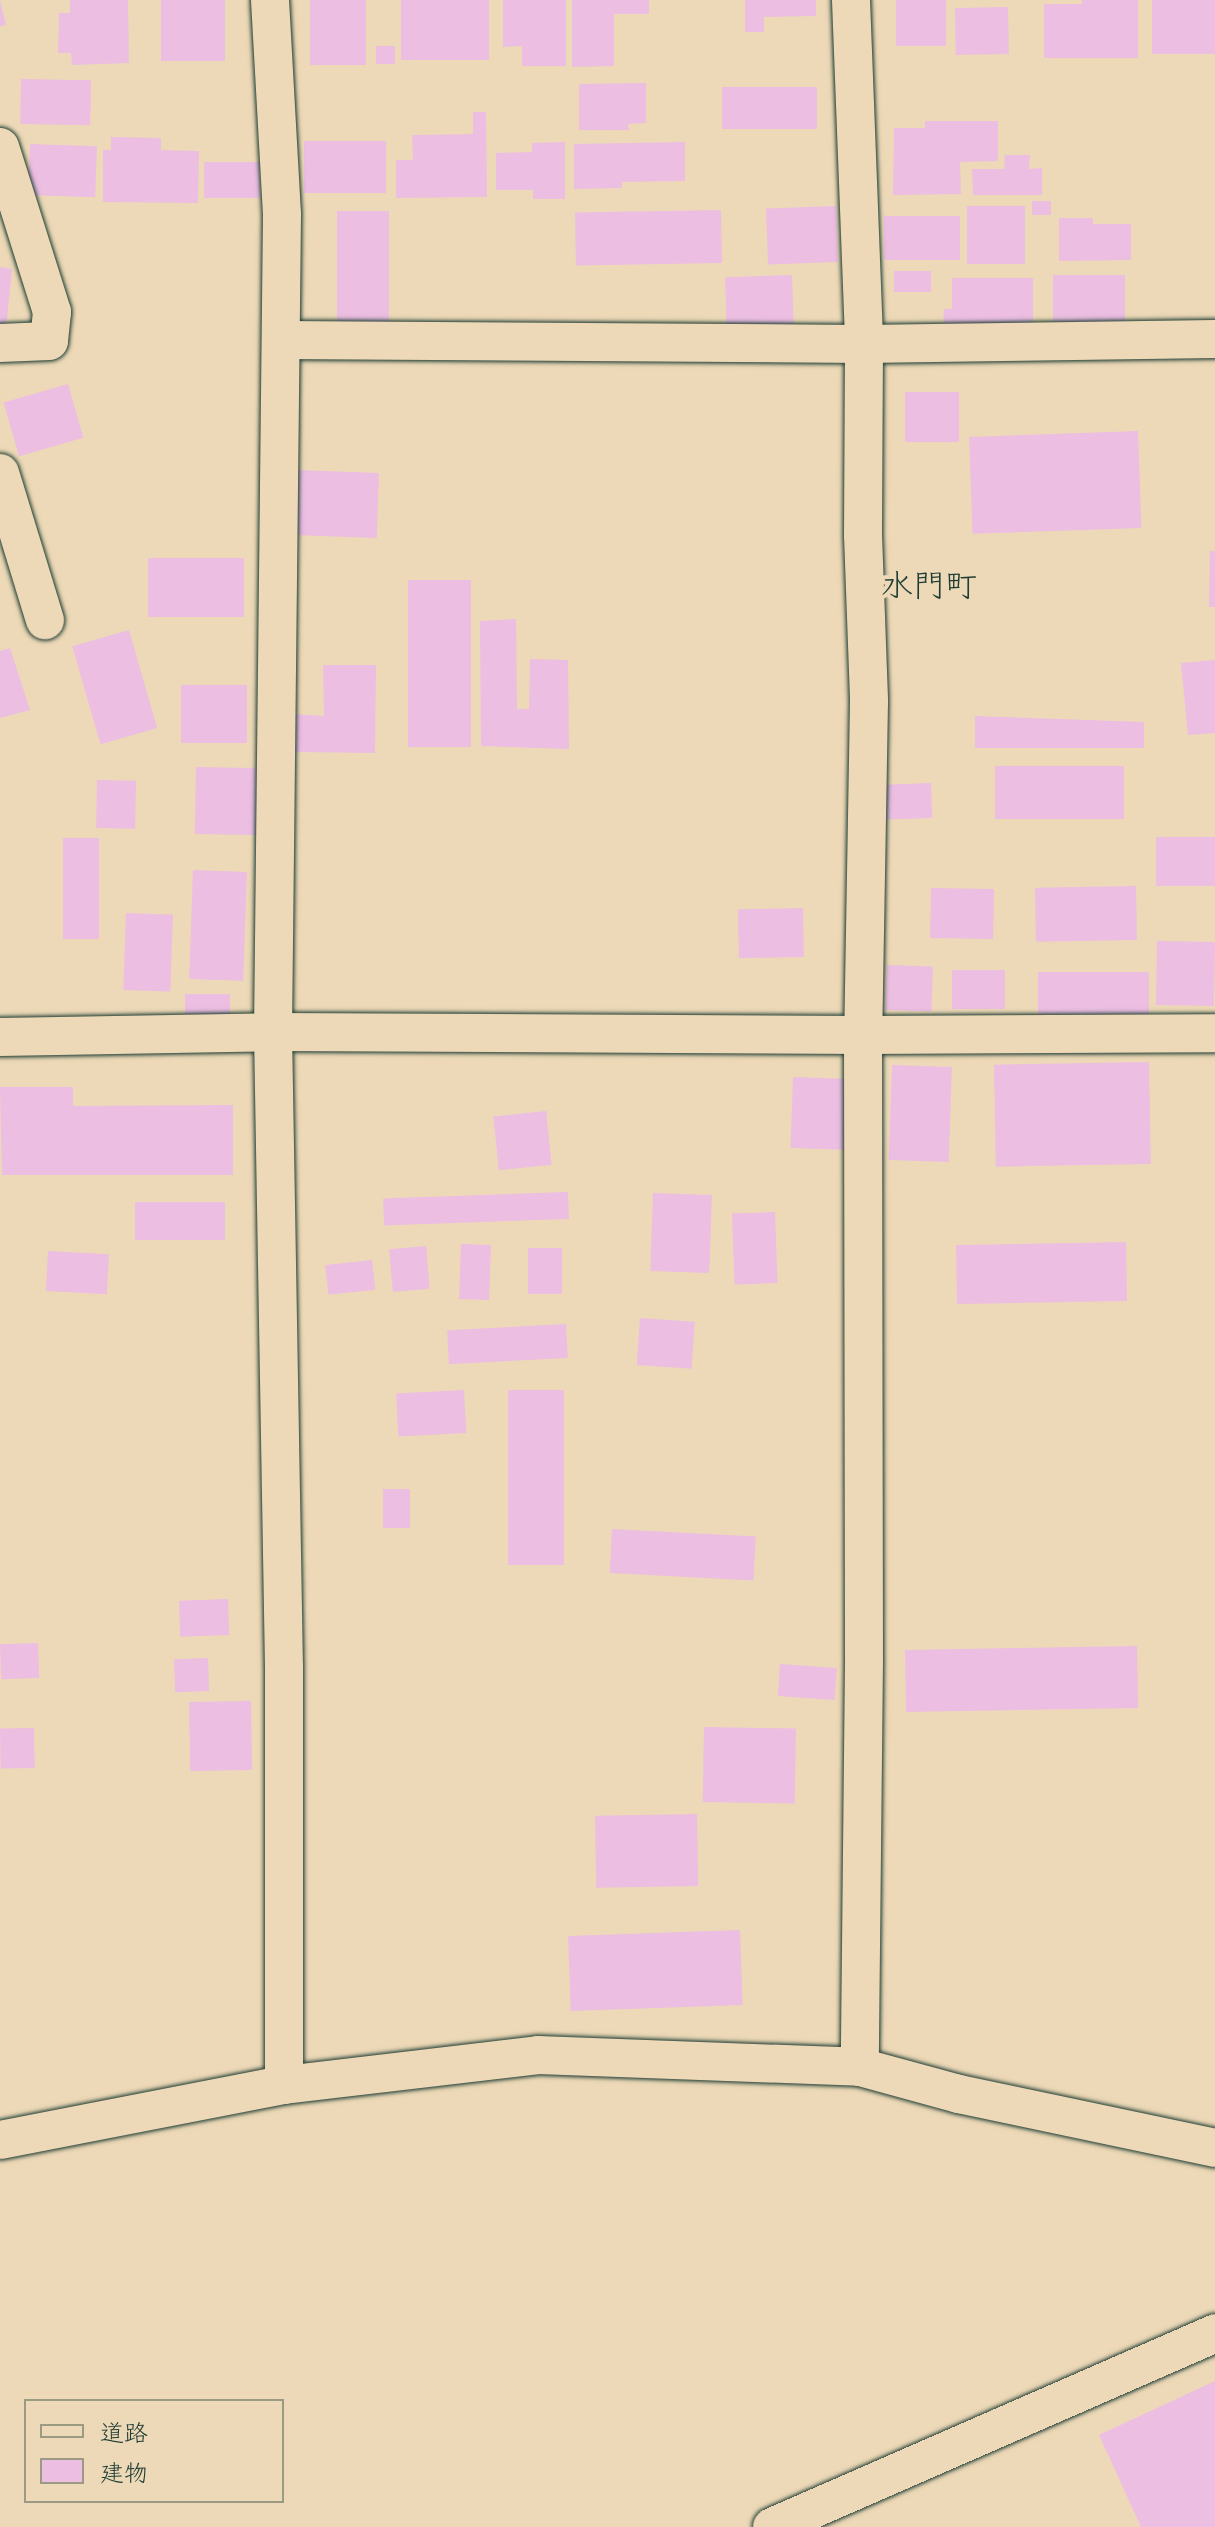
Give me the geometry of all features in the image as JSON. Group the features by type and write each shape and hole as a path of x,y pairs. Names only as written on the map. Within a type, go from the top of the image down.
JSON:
{"street":[{"path":"270,0 282,214 273,1032 284,1667 284,2085"},
{"path":"851,0 864,344 863,535 869,702 863,1035 864,1660 860,2067"},
{"path":"0,147 52,312 49,341 0,343"},
{"path":"281,340 864,344 1215,339"},
{"path":"0,473 45,620"},
{"path":"0,1037 273,1032 1215,1033"},
{"path":"0,2140 284,2085 538,2055 860,2067 959,2094 1215,2148"},
{"path":"772,2527 1215,2333"}],"building":[{"path":"0,0 6,25 0,26"},
{"path":"70,0 128,0 129,63 72,65 71,53 58,53 59,13 70,13"},
{"path":"161,0 225,0 225,61 161,61"},
{"path":"310,0 366,0 366,65 310,65"},
{"path":"401,0 489,0 489,60 401,60"},
{"path":"503,0 566,0 566,66 522,66 522,46 503,47"},
{"path":"572,0 649,0 649,14 614,14 614,66 572,67"},
{"path":"745,0 816,0 816,16 764,17 764,32 745,32"},
{"path":"896,0 946,0 946,46 896,46"},
{"path":"1082,0 1138,0 1138,58 1044,58 1044,4 1082,4"},
{"path":"1152,0 1215,0 1215,54 1152,54"},
{"path":"1008,7 1009,54 956,55 955,8"},
{"path":"376,46 395,46 395,64 376,64"},
{"path":"21,79 91,80 90,125 20,124"},
{"path":"646,83 646,123 628,124 629,130 579,130 579,84"},
{"path":"722,87 817,87 817,129 722,129"},
{"path":"473,112 486,112 487,197 396,198 396,160 413,160 412,135 473,134"},
{"path":"925,121 998,121 998,161 960,162 961,194 893,195 894,128 925,128"},
{"path":"111,137 161,138 161,150 199,151 198,203 103,202 103,150 111,150"},
{"path":"304,141 386,141 386,193 304,193"},
{"path":"565,142 565,199 533,199 533,190 496,190 496,153 532,152 532,143"},
{"path":"685,142 685,181 622,182 622,188 574,189 574,144"},
{"path":"30,144 97,146 95,197 28,195"},
{"path":"1005,155 1030,155 1029,169 1042,168 1042,195 973,195 972,169 1004,169"},
{"path":"204,162 260,162 260,198 204,198"},
{"path":"1032,201 1051,201 1051,215 1032,215"},
{"path":"836,206 838,262 768,264 766,208"},
{"path":"967,206 1025,206 1025,264 967,264"},
{"path":"721,210 722,263 576,266 575,213"},
{"path":"337,211 389,211 389,327 337,327"},
{"path":"884,216 960,216 960,260 884,260"},
{"path":"1059,218 1093,218 1093,224 1131,224 1131,260 1059,261"},
{"path":"0,267 12,269 6,328 0,328"},
{"path":"894,271 931,271 931,292 894,292"},
{"path":"792,275 794,324 727,326 725,277"},
{"path":"1053,275 1125,275 1125,322 1053,322"},
{"path":"952,278 1033,278 1033,329 943,330 944,309 952,309"},
{"path":"68,384 83,438 19,456 4,402"},
{"path":"905,392 959,392 959,442 905,442"},
{"path":"1138,431 1141,528 972,534 969,437"},
{"path":"296,470 379,473 377,538 294,535"},
{"path":"1210,551 1215,551 1215,607 1209,607"},
{"path":"148,558 244,558 244,617 148,617"},
{"path":"408,580 471,580 471,747 408,747"},
{"path":"516,619 517,709 529,709 530,659 568,660 569,749 481,746 480,621"},
{"path":"129,630 157,728 100,744 72,646"},
{"path":"10,648 30,710 0,718 0,651"},
{"path":"1215,660 1215,733 1188,735 1181,663"},
{"path":"323,665 376,665 375,753 295,752 295,714 324,716"},
{"path":"181,685 247,685 247,743 181,743"},
{"path":"975,716 1144,722 1144,748 975,748"},
{"path":"995,766 1124,766 1124,819 995,819"},
{"path":"196,767 259,768 258,835 195,834"},
{"path":"97,780 136,781 135,829 96,828"},
{"path":"931,783 932,818 885,820 884,785"},
{"path":"1156,837 1215,837 1215,886 1156,886"},
{"path":"63,838 99,838 99,939 63,939"},
{"path":"193,870 247,872 243,981 189,979"},
{"path":"1136,886 1137,940 1036,942 1035,888"},
{"path":"931,888 994,889 993,939 930,938"},
{"path":"803,908 804,957 739,958 738,909"},
{"path":"126,913 173,915 170,992 123,990"},
{"path":"1157,941 1215,942 1214,1006 1156,1005"},
{"path":"887,965 933,967 931,1012 885,1010"},
{"path":"952,970 1005,970 1005,1009 952,1009"},
{"path":"1038,972 1149,972 1149,1014 1038,1014"},
{"path":"185,994 230,994 230,1027 185,1027"},
{"path":"1149,1062 1151,1164 996,1167 994,1065"},
{"path":"892,1065 952,1067 949,1162 889,1160"},
{"path":"793,1077 851,1079 848,1150 791,1148"},
{"path":"0,1087 73,1087 73,1106 233,1105 233,1175 2,1175"},
{"path":"546,1111 552,1165 499,1170 493,1117"},
{"path":"568,1192 569,1219 384,1225 383,1198"},
{"path":"653,1193 712,1195 709,1273 650,1271"},
{"path":"135,1202 225,1202 225,1240 135,1240"},
{"path":"775,1212 777,1283 735,1284 732,1214"},
{"path":"1126,1242 1127,1301 957,1304 956,1245"},
{"path":"461,1244 491,1245 489,1300 459,1299"},
{"path":"426,1246 430,1289 393,1292 389,1249"},
{"path":"528,1248 562,1248 562,1294 528,1294"},
{"path":"48,1251 109,1254 107,1294 46,1291"},
{"path":"372,1260 375,1290 328,1295 325,1265"},
{"path":"640,1318 695,1322 692,1369 637,1365"},
{"path":"566,1324 568,1358 449,1364 447,1330"},
{"path":"464,1390 466,1433 398,1436 396,1394"},
{"path":"508,1390 564,1390 564,1565 508,1565"},
{"path":"383,1489 410,1489 410,1528 383,1528"},
{"path":"612,1529 756,1537 753,1580 610,1573"},
{"path":"228,1599 229,1635 180,1637 179,1601"},
{"path":"38,1643 39,1678 1,1679 0,1644"},
{"path":"1137,1646 1138,1708 906,1712 905,1650"},
{"path":"208,1658 209,1691 175,1692 174,1659"},
{"path":"780,1664 837,1668 835,1700 778,1696"},
{"path":"251,1701 252,1770 190,1771 189,1702"},
{"path":"704,1727 796,1729 795,1804 703,1802"},
{"path":"34,1728 35,1768 1,1769 0,1729"},
{"path":"697,1814 698,1886 596,1888 595,1816"},
{"path":"740,1930 743,2005 571,2011 568,1936"},
{"path":"1215,2381 1215,2527 1141,2527 1099,2435"}],"district":[{"name":"水門町","path":"929,587"}]}
